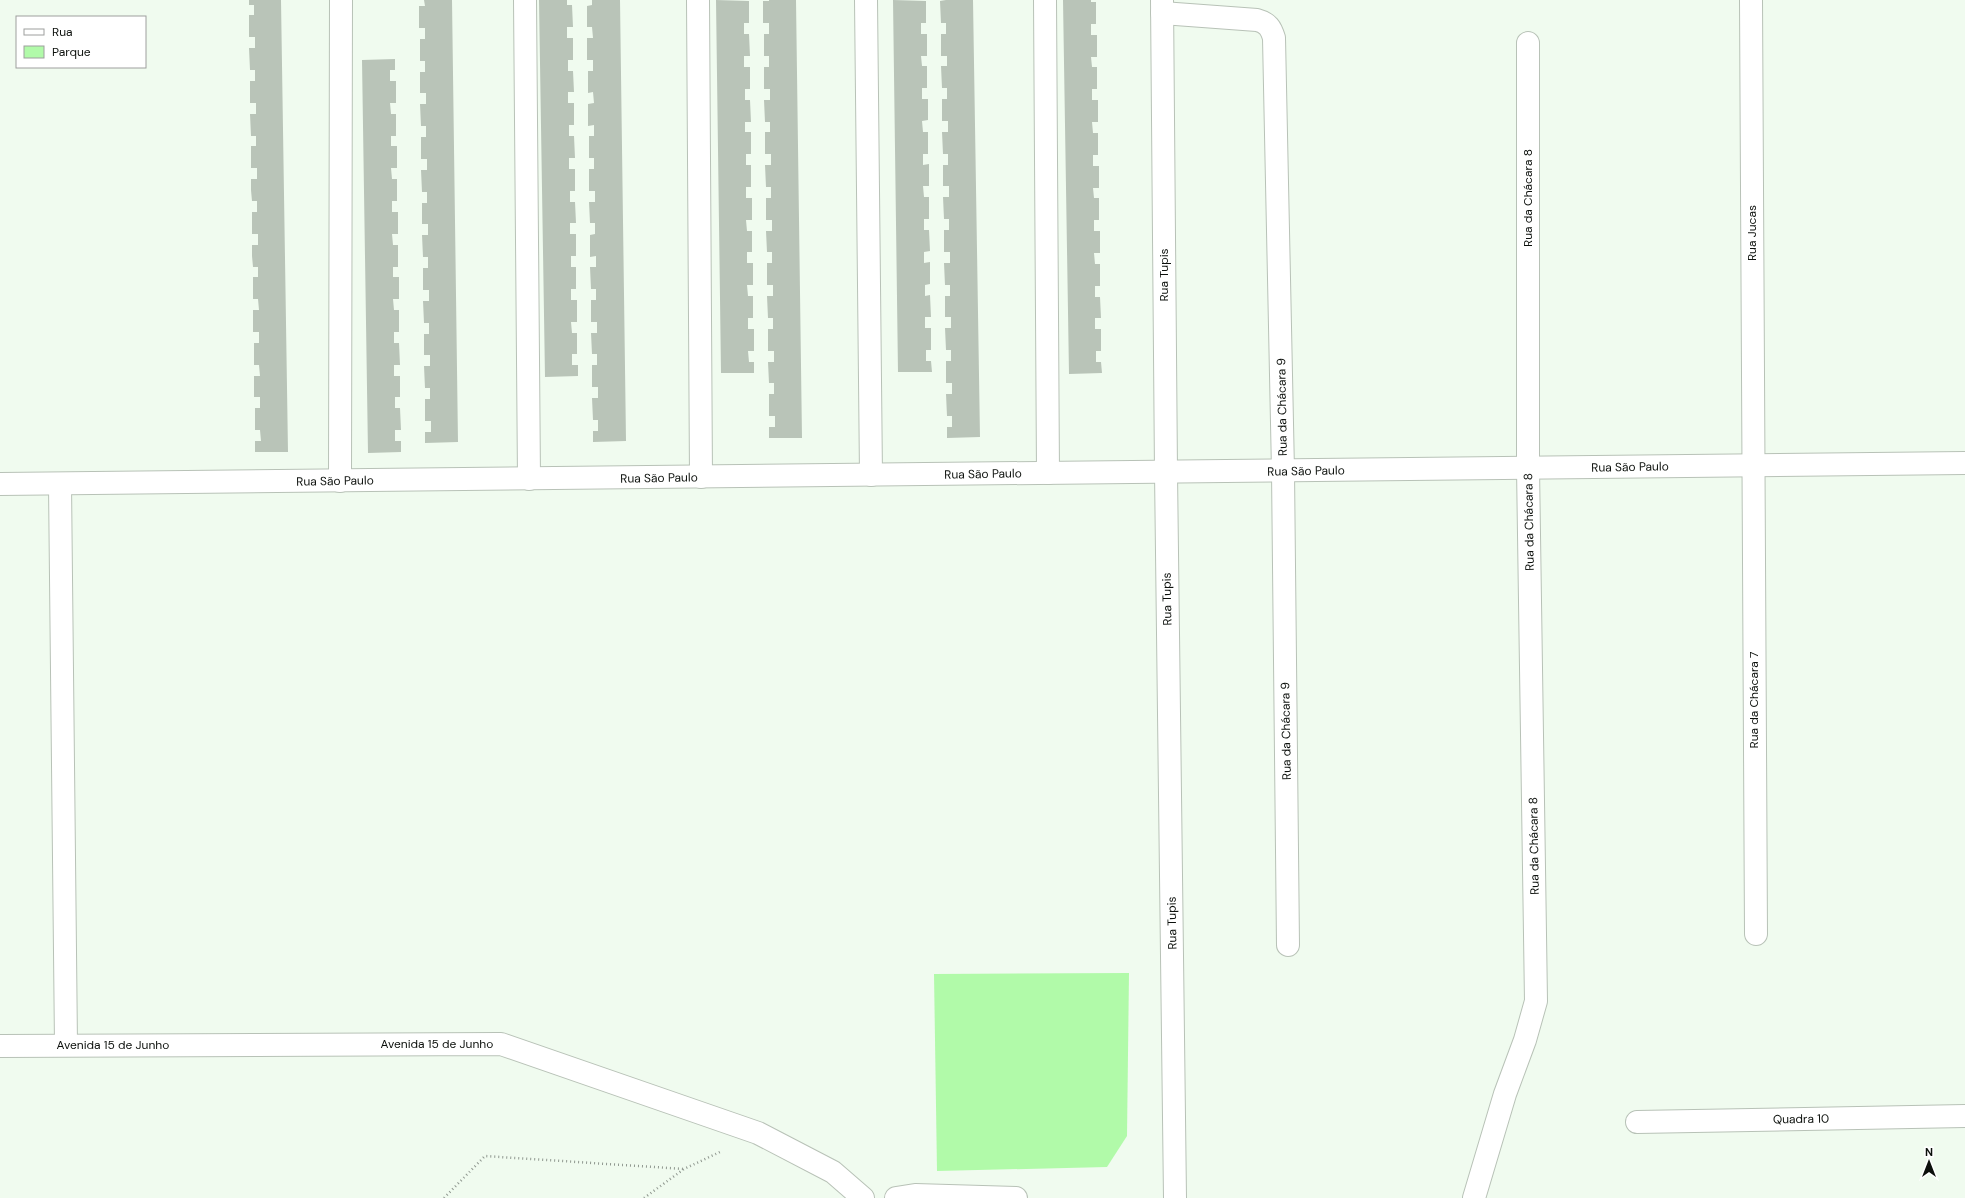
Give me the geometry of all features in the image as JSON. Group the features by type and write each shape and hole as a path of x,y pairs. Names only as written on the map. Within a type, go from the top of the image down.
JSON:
{"street":[{"path":"340,481 341,0"},
{"path":"525,0 529,479"},
{"path":"698,0 702,477"},
{"path":"866,0 871,475"},
{"path":"1045,0 1048,473"},
{"name":"Rua Jucas","path":"1751,0 1753,466"},
{"name":"Rua da Chácara 9","path":"1162,7 1257,20 1266,23 1272,30 1274,38 1283,471 1288,945"},
{"name":"Rua Tupis","path":"1162,7 1175,1198"},
{"name":"Rua da Chácara 8","path":"1474,1198 1505,1094 1525,1040 1536,1001 1528,468 1528,43"},
{"name":"Rua São Paulo","path":"0,484 1965,463"},
{"name":"Rua da Chácara 7","path":"1753,466 1756,934"},
{"path":"60,484 66,1045"},
{"name":"Avenida 15 de Junho","path":"0,1046 501,1044 758,1133 833,1172 863,1198"},
{"name":"Quadra 10","path":"1637,1122 1965,1116"},
{"path":"896,1198 915,1195 1016,1198"}],"path":[{"path":"644,1198 684,1169 758,1133"},
{"path":"444,1198 485,1156 684,1169"}],"green space":[{"path":"1129,973 1127,1136 1107,1167 937,1171 934,974"}],"building":[{"path":"249,0 281,0 288,452 255,452 255,441 261,441 260,430 255,430 255,408 260,408 260,397 254,397 254,376 260,376 259,365 254,365 254,343 259,343 259,332 253,332 253,310 259,310 258,299 253,299 253,277 258,277 258,267 253,267 252,245 258,245 258,234 252,234 252,212 257,212 257,201 252,201 251,179 257,179 257,168 251,168 251,146 256,146 256,136 251,136 250,114 256,114 256,103 250,103 250,81 255,81 255,70 250,70 249,48 255,48 255,37 249,37 249,15 254,15 254,5 249,5"},
{"path":"424,0 452,0 458,442 425,443 425,432 431,432 431,421 425,421 425,399 430,399 430,388 425,388 424,366 430,366 430,355 424,355 424,334 429,334 429,323 424,323 423,301 429,301 429,290 423,290 423,268 428,268 428,257 423,257 422,235 428,235 428,224 422,224 422,203 427,203 427,192 422,192 421,170 427,170 427,159 421,159 421,137 426,137 426,126 421,126 420,104 426,104 426,93 420,93 420,72 425,72 425,61 420,61 420,39 425,39 425,28 419,28 419,6 425,6"},
{"path":"539,0 567,0 567,5 572,5 573,27 567,27 567,38 573,38 573,60 568,60 568,71 573,71 574,92 568,92 568,103 574,103 574,125 569,125 569,136 574,136 575,158 569,158 569,169 575,169 575,191 570,191 570,202 575,202 576,223 570,223 570,234 576,234 576,256 571,256 571,267 576,267 576,289 571,289 571,300 577,300 577,322 571,322 572,333 577,333 577,354 572,354 572,365 578,365 578,376 545,377"},
{"path":"592,0 620,0 626,441 593,442 593,431 598,431 598,420 593,420 592,398 598,398 598,387 592,387 592,365 597,365 597,354 592,354 591,333 597,333 597,322 591,322 591,300 596,300 596,289 591,289 590,267 596,267 596,256 590,257 590,235 595,234 595,223 590,223 589,202 595,202 595,191 589,191 589,169 594,169 594,158 589,158 589,136 594,136 594,125 588,126 588,104 594,103 593,92 588,93 588,71 593,71 593,60 587,60 587,38 593,38 592,27 587,27 587,6 592,5"},
{"path":"716,0 749,1 749,23 744,23 744,34 749,34 750,56 744,56 744,67 750,67 750,89 745,89 745,100 750,100 751,122 745,122 745,132 751,132 751,154 746,154 746,165 751,165 751,187 746,187 746,198 752,198 752,220 746,220 747,231 752,231 752,252 747,252 747,263 753,263 753,285 747,285 748,296 753,296 753,318 748,318 748,329 754,329 754,351 748,351 749,362 754,362 754,373 721,373"},
{"path":"796,0 802,438 769,438 769,427 775,427 775,416 769,416 769,394 774,394 774,383 769,383 768,362 774,362 774,351 768,351 768,329 773,329 773,318 768,318 767,296 773,296 773,285 767,285 767,263 772,263 772,252 767,252 766,231 772,231 772,220 766,220 766,198 771,198 771,187 766,187 765,165 771,165 771,154 765,154 765,132 770,132 770,122 765,122 764,100 770,100 770,89 764,89 764,67 769,67 769,56 764,56 764,34 769,34 769,23 763,23 763,1"},
{"path":"893,0 926,1 926,23 921,23 921,34 927,34 927,56 921,56 922,66 927,66 927,88 922,88 922,99 928,99 928,120 922,121 923,132 928,132 928,154 923,154 923,165 929,164 929,186 923,186 924,197 929,197 929,219 924,219 924,230 929,230 930,251 924,252 924,263 930,262 930,284 925,285 925,296 930,295 931,317 925,317 925,328 931,328 931,350 926,350 926,361 931,361 932,372 898,372"},
{"path":"973,0 980,437 947,438 947,427 952,427 952,416 947,416 946,394 952,394 952,383 946,383 946,361 951,361 951,350 946,350 945,328 951,328 951,317 945,317 945,296 950,296 950,285 945,285 944,263 950,263 950,252 944,252 944,230 949,230 949,219 944,219 943,197 949,197 949,186 943,186 943,165 948,165 948,154 943,154 942,132 948,132 948,121 942,121 942,99 947,99 947,88 942,88 941,66 947,66 947,56 941,56 941,34 946,34 946,23 941,23 940,1"},
{"path":"1063,0 1091,0 1091,2 1096,2 1096,24 1091,24 1091,35 1097,35 1097,57 1091,57 1092,67 1097,67 1097,89 1092,89 1092,100 1098,100 1098,122 1092,122 1093,133 1098,133 1098,155 1093,155 1093,166 1099,166 1099,188 1093,188 1094,198 1099,198 1099,220 1094,220 1094,231 1100,231 1100,253 1094,253 1095,264 1100,264 1100,286 1095,286 1095,297 1100,297 1101,318 1095,318 1095,329 1101,329 1101,351 1096,351 1096,362 1101,362 1102,373 1069,374"},
{"path":"395,59 395,70 390,70 390,81 396,81 396,103 390,103 391,114 396,114 396,136 391,136 391,146 397,146 397,168 391,168 392,179 397,179 397,201 392,201 392,212 398,212 398,234 392,234 393,245 398,245 398,267 393,267 393,277 399,277 399,299 393,299 394,310 399,310 399,332 394,332 394,343 399,343 400,365 394,365 394,376 400,376 400,397 395,397 395,408 400,408 401,430 395,430 395,441 401,441 401,452 368,453 362,60"}]}
